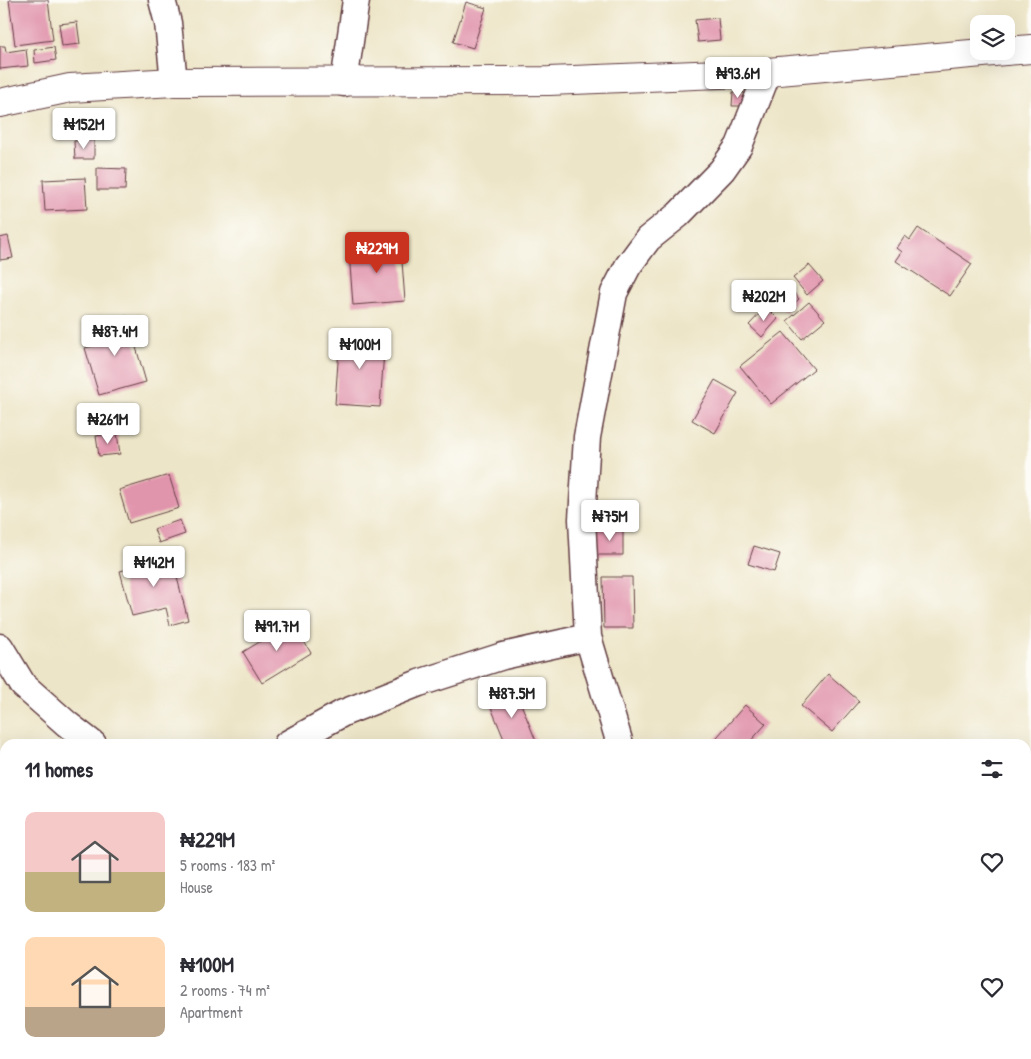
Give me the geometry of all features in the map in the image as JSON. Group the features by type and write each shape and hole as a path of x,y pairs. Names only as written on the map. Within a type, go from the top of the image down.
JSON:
{"street":[{"path":"162,0 168,23 174,82"},
{"path":"344,83 356,0"},
{"path":"1015,50 1031,49"},
{"path":"0,103 70,88 174,82 548,81 768,72 970,54"},
{"path":"619,739 588,637 582,518 587,437 614,293 628,266 648,239 678,215 722,170 739,146 768,72"},
{"path":"296,739 343,713 419,683 502,656 588,637"},
{"path":"0,647 23,685 86,739"}],"building":[{"path":"9,0 48,0 53,40 15,45"},
{"path":"466,2 486,8 473,48 453,42"},
{"path":"718,18 720,40 698,42 695,20"},
{"path":"77,22 80,44 62,46 59,24"},
{"path":"0,46 5,46 6,52 26,49 28,66 0,69"},
{"path":"54,47 56,60 35,63 34,50"},
{"path":"733,92 745,93 744,106 732,106"},
{"path":"94,140 94,159 75,159 74,141"},
{"path":"97,168 126,169 125,190 97,190"},
{"path":"85,178 87,209 45,211 43,180"},
{"path":"918,228 972,264 950,296 896,261 902,252 897,248 905,236 910,240"},
{"path":"8,236 13,258 0,260 0,238"},
{"path":"392,239 393,249 401,248 405,301 353,305 349,252 363,251 362,242"},
{"path":"809,265 823,281 807,295 793,278"},
{"path":"786,283 799,299 785,312 771,296"},
{"path":"809,302 825,320 802,339 787,321"},
{"path":"766,307 778,319 762,337 749,325"},
{"path":"127,316 146,382 99,395 85,348 96,345 91,325"},
{"path":"783,332 814,369 771,404 740,366"},
{"path":"340,334 385,337 380,407 335,404"},
{"path":"715,380 738,393 715,433 692,420"},
{"path":"117,433 120,454 99,456 96,436"},
{"path":"169,475 179,508 129,523 119,490"},
{"path":"180,520 185,534 159,543 154,529"},
{"path":"596,528 623,528 623,555 596,555"},
{"path":"754,546 780,554 774,572 748,564"},
{"path":"157,552 159,562 172,558 188,620 170,625 166,608 132,616 120,571 137,567 134,558"},
{"path":"603,577 632,577 633,628 604,628"},
{"path":"292,622 311,653 262,683 243,652"},
{"path":"828,674 859,701 832,732 801,706"},
{"path":"515,689 535,739 504,739 488,700"},
{"path":"745,705 766,724 752,739 715,739"}]}
